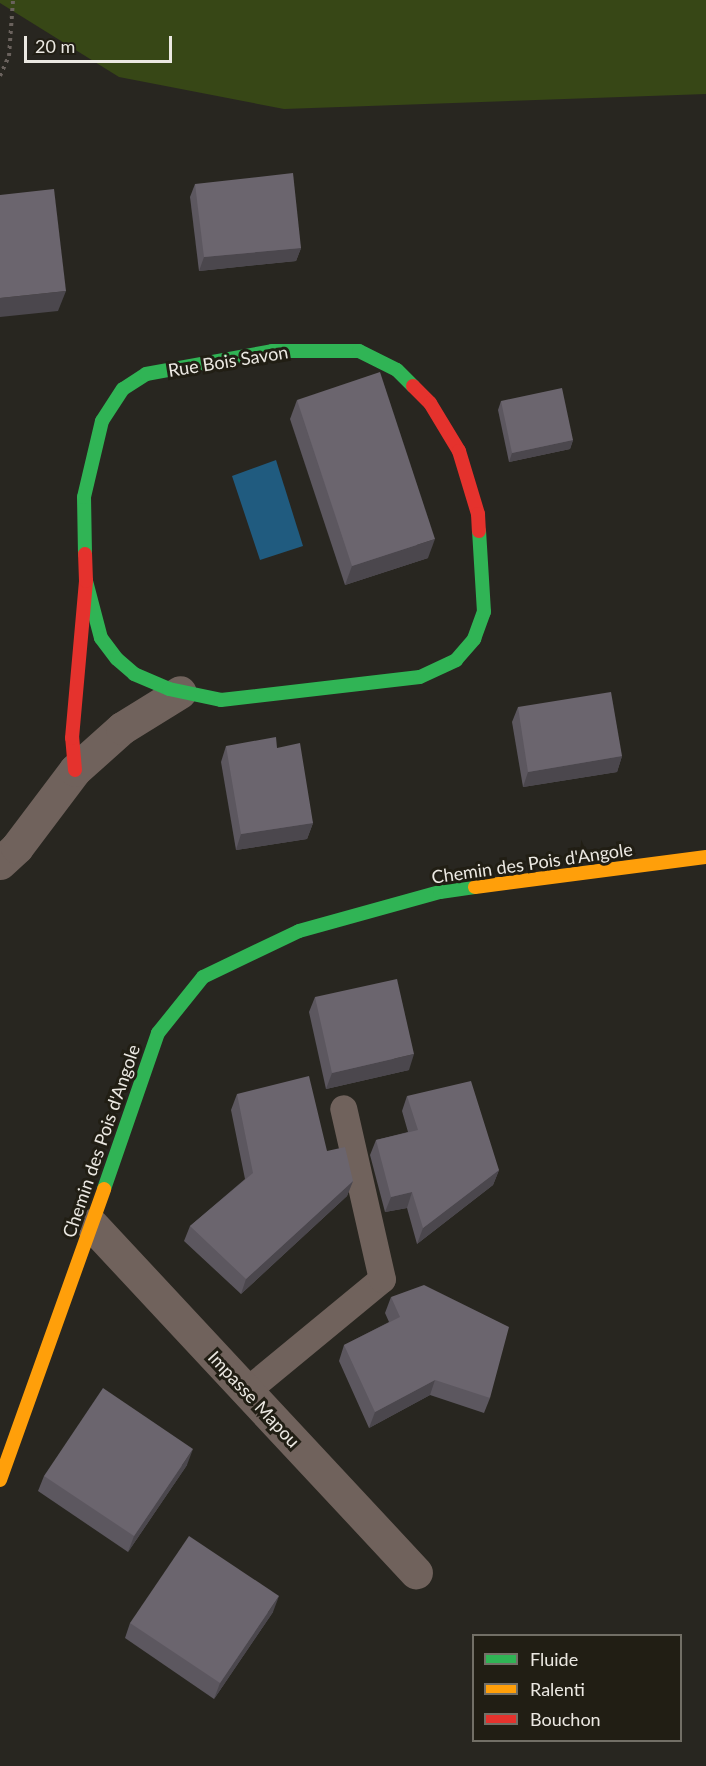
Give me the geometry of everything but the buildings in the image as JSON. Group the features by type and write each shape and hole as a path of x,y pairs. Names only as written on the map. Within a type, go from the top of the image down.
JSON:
{"street":[{"name":"Rue Bois Savon","path":"75,770 72,738 86,581 84,497 102,421 123,389 146,374 272,351 359,351 397,370 430,403 459,451 478,514 484,612 474,639 456,660 420,677 221,700 180,692 134,674 117,659 101,638 86,581"},
{"path":"0,863 17,848 75,770 122,728 180,692"},
{"name":"Chemin des Pois d'Angole","path":"0,1480 52,1341 158,1033 203,977 299,931 440,892 706,857"},
{"name":"Impasse Mapou","path":"92,1225 416,1574"}],"lane":[{"path":"246,1391 382,1280 343,1108"}],"path":[{"path":"0,76 9,56 13,0"}],"green space":[{"path":"0,0 706,0 706,94 284,109 119,77 0,3"}],"water":[{"path":"276,460 303,546 260,560 232,476"}],"traffic: fast":[{"path":"85,554 84,497 102,421 123,389 146,374 272,351 359,351 397,370 413,386"},
{"path":"86,581 101,638 117,659 134,674 169,689 221,700 420,677 456,660 474,639 484,612 479,531"},
{"path":"104,1189 158,1033 203,977 299,931 440,892 475,887"}],"traffic: slow":[{"path":"475,887 706,857"},
{"path":"0,1480 104,1189"}],"traffic: jam":[{"path":"413,386 430,403 459,451 478,514 479,531"},
{"path":"75,770 72,738 86,581 85,554"}]}
